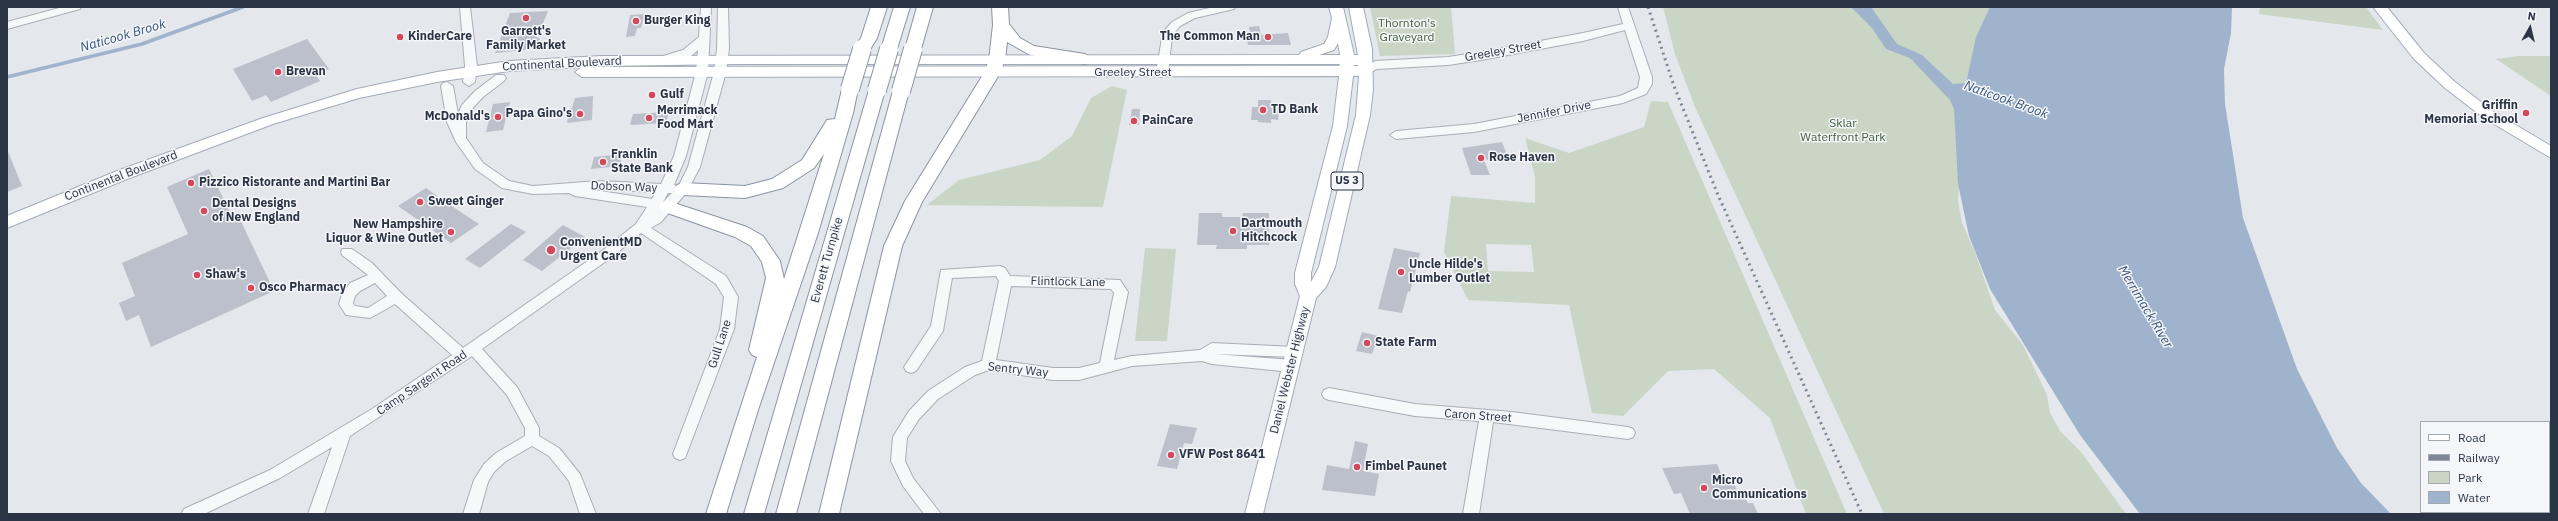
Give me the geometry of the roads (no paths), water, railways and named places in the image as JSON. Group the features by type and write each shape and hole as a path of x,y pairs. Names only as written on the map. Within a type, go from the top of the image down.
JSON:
{"highway":[{"path":"862,49 861,38 867,14 865,7"},
{"path":"716,514 756,386 809,233 846,113 850,89 862,49 869,38 879,7"},
{"name":"Everett Turnpike","path":"754,514 877,90 893,54 902,7"},
{"path":"786,514 925,7"},
{"path":"828,514 893,246 914,201 994,66 1001,25 1000,7"},
{"path":"1001,25 1015,42 1030,50 1085,59"},
{"path":"674,189 745,192 765,188 789,178 808,164 820,148 850,89"},
{"path":"662,206 741,232 757,241 771,261 775,278 774,289 759,343 756,386"}],"main road":[{"name":"Daniel Webster Highway","path":"1254,514 1308,296 1324,275 1334,242 1363,115 1368,66 1364,37 1356,7"},
{"path":"2380,7 2419,56 2450,86 2489,115 2551,154"},
{"name":"Daniel Webster Highway","path":"1308,296 1303,284 1303,273 1340,126 1346,66 1344,29 1338,11"},
{"path":"1287,60 1317,53 1329,47 1335,37 1338,11"},
{"name":"Continental Boulevard","path":"721,66 893,54"},
{"name":"Greeley Street","path":"893,54 994,66 1368,66"},
{"name":"Greeley Street","path":"890,72 1085,59 1163,66 1287,60 1346,66"},
{"name":"Continental Boulevard","path":"7,222 129,172 237,134 268,121 357,94 470,77 545,63 664,60 703,66"},
{"name":"Continental Boulevard","path":"237,134 267,129 363,102 447,86 470,77 500,78 581,72 703,66 890,72"}],"street":[{"path":"7,26 76,7"},
{"path":"465,7 470,77"},
{"name":"Camp Sargent Road","path":"674,189 680,156 703,66 706,7"},
{"name":"Camp Sargent Road","path":"189,514 275,474 344,434 607,254 640,227 662,206 674,189 694,167 721,66 723,7"},
{"path":"1163,66 1167,35 1176,24 1192,16 1230,7"},
{"name":"Jennifer Drive","path":"1396,135 1474,128 1634,96 1642,91 1646,84 1646,77 1623,7"},
{"name":"Greeley Street","path":"1368,66 1448,61 1481,56 1583,37 1628,26"},
{"path":"664,60 687,53 705,37"},
{"path":"462,142 460,122 466,108 479,94 500,78"},
{"name":"Dobson Way","path":"447,86 452,122 462,142 480,166 506,185 523,190 566,189 598,185 674,189"},
{"name":"Dobson Way","path":"566,189 662,206"},
{"name":"Gull Lane","path":"640,227 693,260 721,280 731,297 727,329 680,454"},
{"path":"347,252 367,266 396,297 467,351 512,391 532,428 532,439"},
{"path":"911,367 938,327 946,273 1000,272 1006,281 988,364"},
{"path":"377,276 354,287 346,299 347,308 356,313 370,314 396,297"},
{"name":"Flintlock Lane","path":"1006,281 1115,284 1121,292 1106,367"},
{"name":"Sentry Way","path":"933,514 908,482 898,460 900,437 914,415 933,395 957,378 988,364 1053,374 1079,374 1106,367 1165,357 1204,355 1212,359 1293,359"},
{"name":"Caron Street","path":"1329,394 1415,410 1487,416 1628,433"},
{"path":"1471,514 1487,416"},
{"path":"316,514 328,475 344,434"},
{"path":"471,514 481,480 489,468 502,457 532,439"},
{"path":"532,439 554,452 575,478 588,514"}],"water":[{"name":"Merrimack River","path":"1851,7 1871,7 1897,44 1922,55 1953,84 1966,83 1976,37 1990,7 2232,7 2231,33 2224,69 2225,104 2243,218 2297,369 2337,448 2361,483 2391,514 2140,514 2080,435 1990,289 1969,236 1958,184 1954,109 1950,100 1910,58 1886,49 1872,28"}],"waterway":[{"name":"Naticook Brook","path":"7,77 142,44 243,7"}],"railway":[{"path":"1648,7 1674,86 1718,195 1862,514"}],"place":[{"name":"Garrett's Family Market","path":"526,18"},
{"name":"Burger King","path":"636,21"},
{"name":"KinderCare","path":"400,37"},
{"name":"The Common Man","path":"1268,37"},
{"name":"Brevan","path":"278,72"},
{"name":"Gulf","path":"652,95"},
{"name":"TD Bank","path":"1263,110"},
{"name":"Griffin Memorial School","path":"2526,113"},
{"name":"Papa Gino's","path":"580,114"},
{"name":"McDonald's","path":"498,117"},
{"name":"Merrimack Food Mart","path":"649,118"},
{"name":"PainCare","path":"1134,121"},
{"name":"Rose Haven","path":"1481,158"},
{"name":"Franklin State Bank","path":"603,162"},
{"name":"Pizzico Ristorante and Martini Bar","path":"191,183"},
{"name":"Sweet Ginger","path":"420,202"},
{"name":"Dental Designs of New England","path":"204,211"},
{"name":"Dartmouth Hitchcock","path":"1233,231"},
{"name":"New Hampshire Liquor & Wine Outlet","path":"451,232"},
{"name":"ConvenientMD Urgent Care","path":"551,250"},
{"name":"Uncle Hilde's Lumber Outlet","path":"1401,272"},
{"name":"Shaw's","path":"197,275"},
{"name":"Osco Pharmacy","path":"251,288"},
{"name":"State Farm","path":"1367,343"},
{"name":"VFW Post 8641","path":"1171,455"},
{"name":"Fimbel Paunet","path":"1357,467"},
{"name":"Micro Communications","path":"1704,488"}],"park label":[{"name":"Thornton's Graveyard","path":"1407,31"},
{"name":"Sklar Waterfront Park","path":"1843,131"}]}
